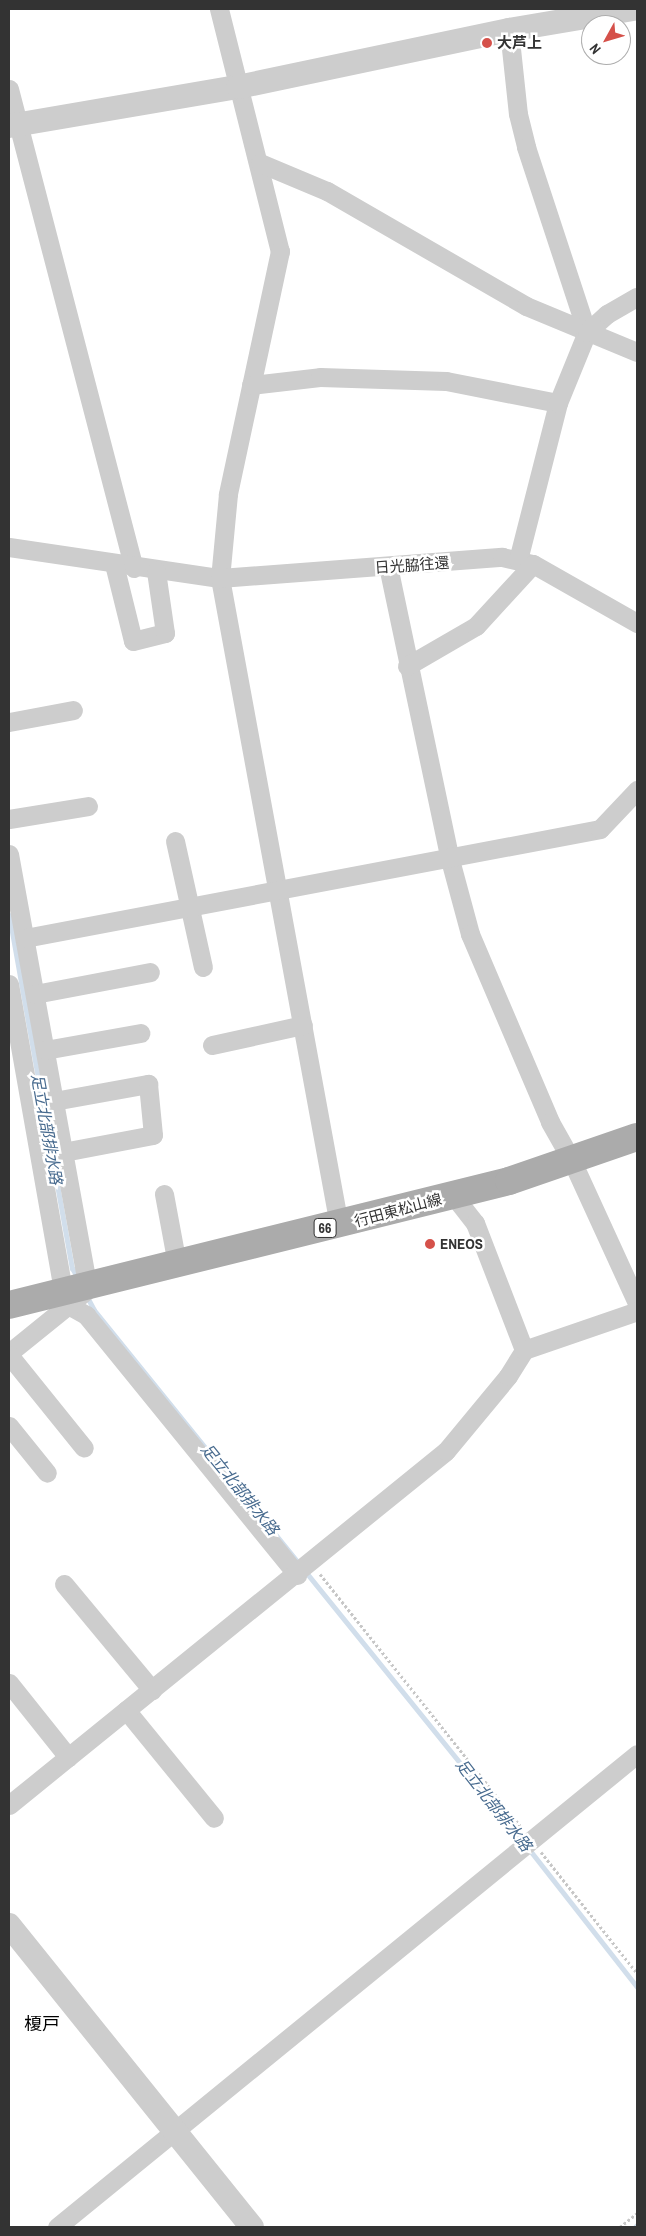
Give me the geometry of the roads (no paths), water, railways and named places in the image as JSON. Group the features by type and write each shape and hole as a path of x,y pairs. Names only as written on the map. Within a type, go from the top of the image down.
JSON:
{"main road":[{"name":"行田東松山線","path":"9,1305 73,1294 177,1264 453,1195 572,1161 637,1137"}],"street":[{"path":"219,9 260,163 280,251 228,494 220,578 339,1225"},
{"path":"13,125 238,86 509,30 633,9"},
{"path":"509,30 518,114 526,147 587,332"},
{"path":"9,90 13,125 134,568"},
{"path":"260,163 327,191 526,306 637,352"},
{"path":"407,666 476,626 525,562 558,403 587,332 606,314 637,298"},
{"path":"251,385 320,377 446,381 558,403"},
{"name":"日光脇往還","path":"9,547 134,568 220,578 502,558 525,562"},
{"path":"525,562 637,623"},
{"path":"114,564 133,641 165,633 156,571"},
{"path":"388,566 407,666 449,856 470,934 550,1122 572,1161 637,1303"},
{"path":"9,722 73,710"},
{"path":"26,938 278,888 600,829 637,790"},
{"path":"9,819 88,806"},
{"path":"175,841 203,967"},
{"path":"9,854 26,938 63,1152 73,1294"},
{"path":"35,994 150,972"},
{"path":"9,984 73,1294 86,1315 297,1575"},
{"path":"212,1045 303,1026"},
{"path":"45,1050 140,1033"},
{"path":"54,1101 148,1084 154,1134 63,1152"},
{"path":"164,1194 177,1264"},
{"path":"453,1195 475,1223 524,1350"},
{"path":"73,1294 9,1354 84,1448"},
{"path":"9,1805 297,1575 446,1451 508,1376 524,1350 637,1310"},
{"path":"9,1426 47,1473"},
{"path":"64,1584 152,1690"},
{"path":"9,1683 68,1757"},
{"path":"126,1710 214,1818"},
{"path":"57,2227 637,1754"},
{"path":"9,1924 252,2227"}],"waterway":[{"name":"足立北部排水路","path":"9,915 72,1268 78,1279"},
{"name":"足立北部排水路","path":"86,1295 94,1310 523,1841"},
{"name":"足立北部排水路","path":"528,1848 637,1987"}],"place":[{"name":"大芦上","path":"487,43"},
{"name":"ENEOS","path":"430,1244"}],"district":[{"name":"榎戸","path":"42,2024"}]}
